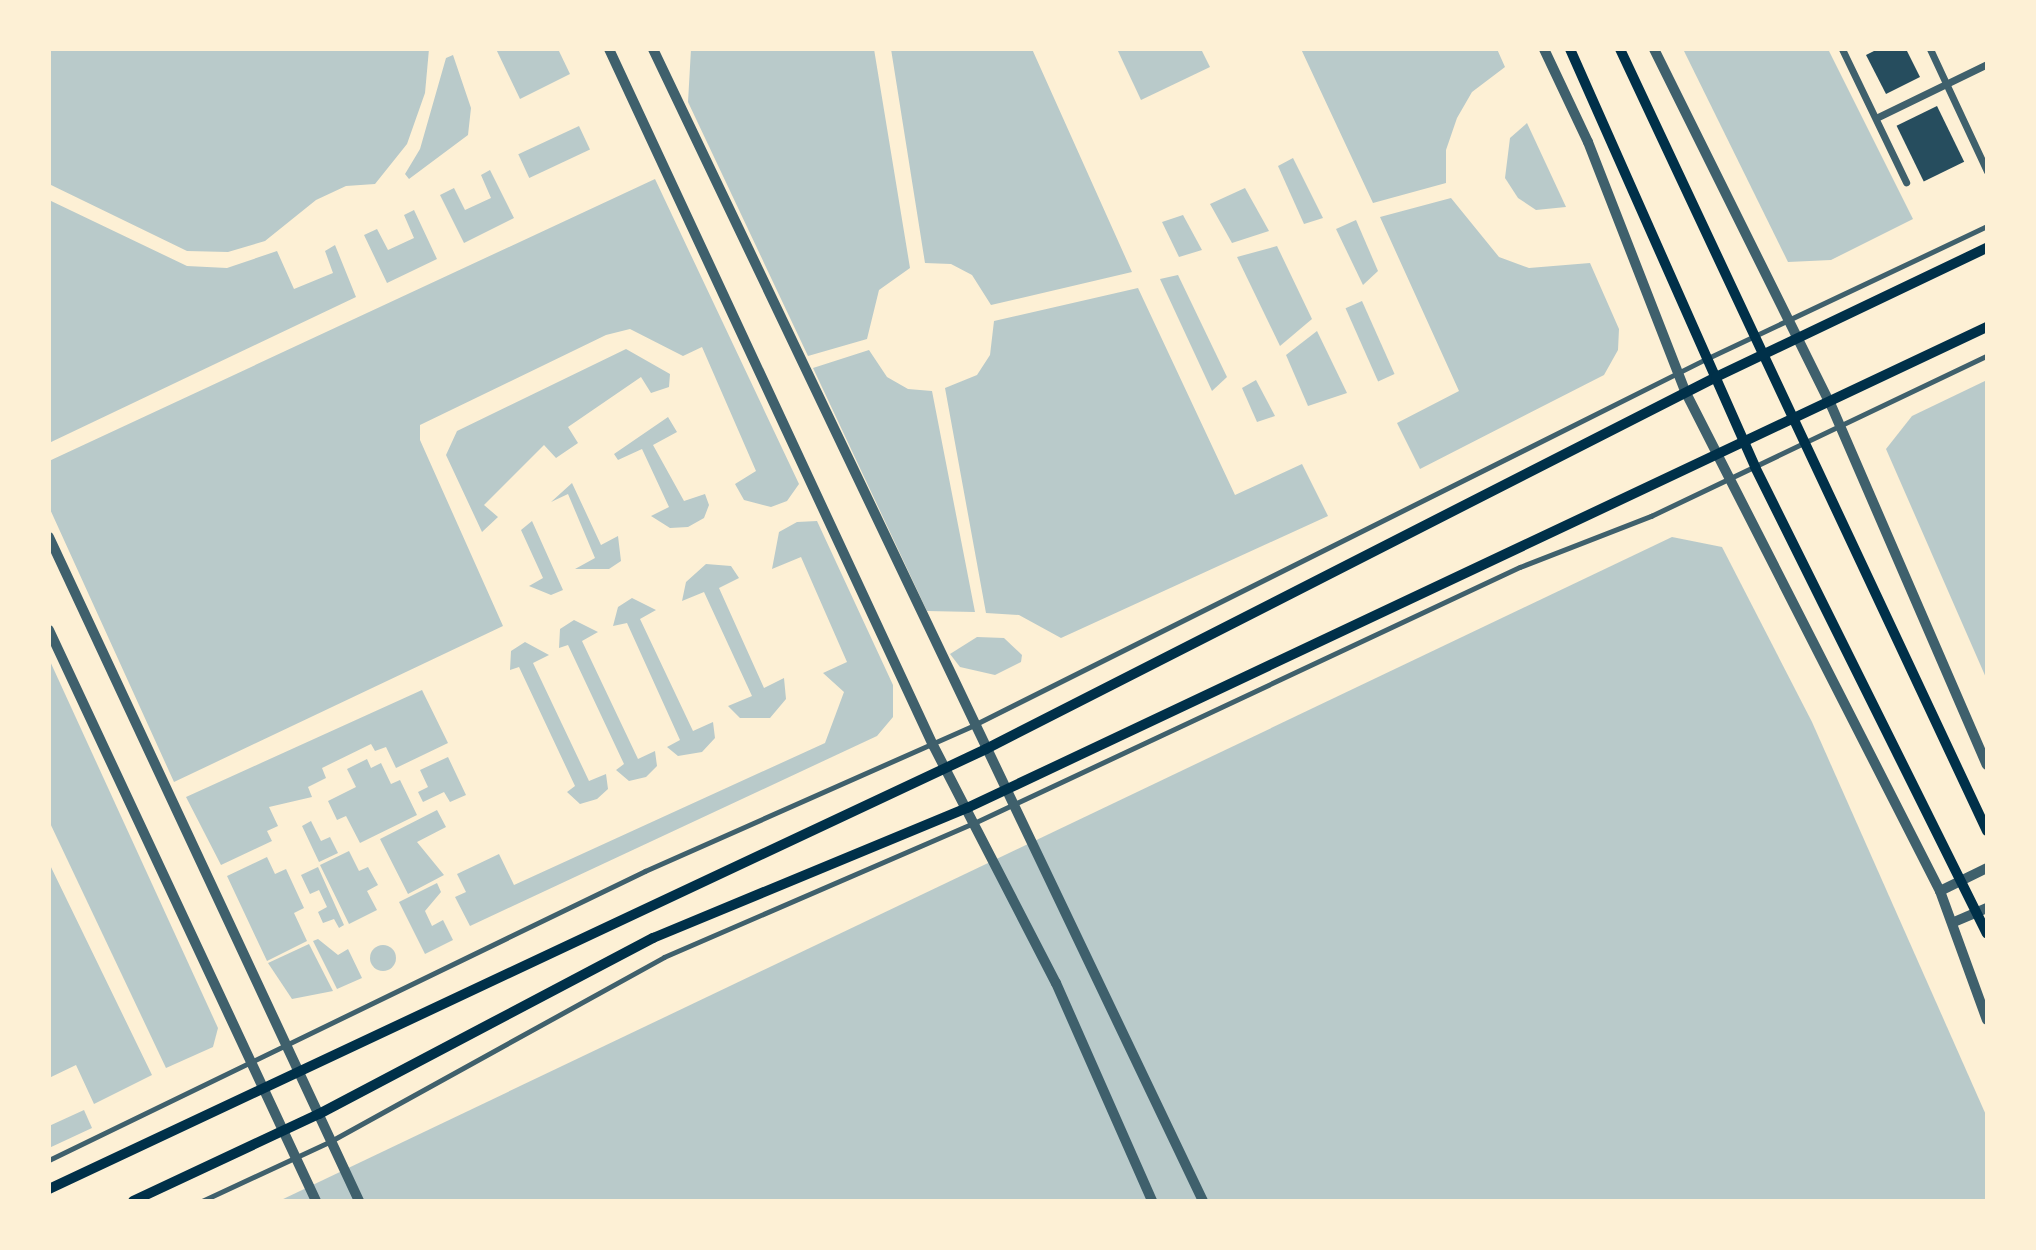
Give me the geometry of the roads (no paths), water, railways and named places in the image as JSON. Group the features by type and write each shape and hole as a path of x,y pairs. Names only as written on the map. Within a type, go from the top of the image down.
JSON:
{"main road":[{"path":"1570,49 1755,467 1965,880 1983,909 1987,934"},
{"path":"1620,49 1803,445 1987,831"},
{"path":"49,1189 265,1091 947,768 1716,377 1987,248"},
{"path":"133,1201 319,1114 653,938 967,808 1794,423 1987,327"}],"street":[{"path":"609,49 933,745 1056,983 1152,1201"},
{"path":"653,49 1203,1201"},
{"path":"1544,49 1588,142 1686,393 1726,479 1940,891 1954,922 1987,1020"},
{"path":"1654,49 1831,405 1987,765"},
{"path":"1842,49 1906,182"},
{"path":"1930,49 1987,171"},
{"path":"1876,118 1987,64"},
{"path":"49,537 359,1201"},
{"path":"49,629 251,1067 265,1091 316,1201"},
{"path":"1940,891 1987,868"},
{"path":"1954,922 1983,909"}],"lane":[{"path":"49,1160 251,1067 645,871 933,745 1754,335 1987,226"},
{"path":"202,1201 331,1141 664,957 972,824 1520,567 1755,467 1987,356"}]}
